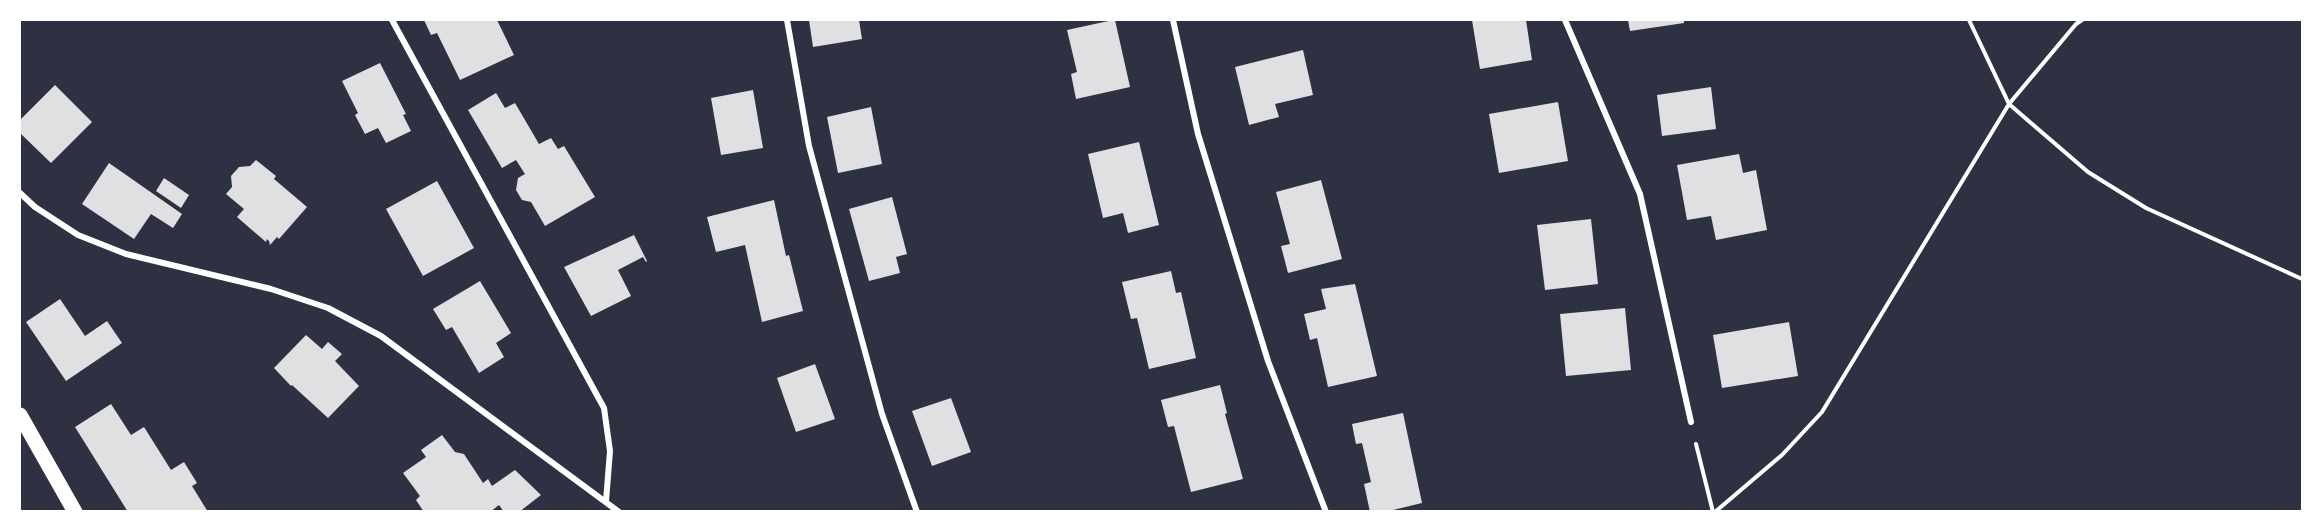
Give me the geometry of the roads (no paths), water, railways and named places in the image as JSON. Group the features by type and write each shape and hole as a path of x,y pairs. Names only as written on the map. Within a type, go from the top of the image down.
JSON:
{"main road":[{"path":"20,415 75,512"}],"street":[{"path":"392,20 604,408 610,451 606,501"},
{"path":"787,20 809,146 882,414 916,512"},
{"path":"1173,20 1198,134 1268,361 1326,512"},
{"path":"1565,20 1640,194 1691,422"},
{"path":"20,193 35,207 78,235 126,254 270,289 328,308 350,319 381,336 619,512"}]}
